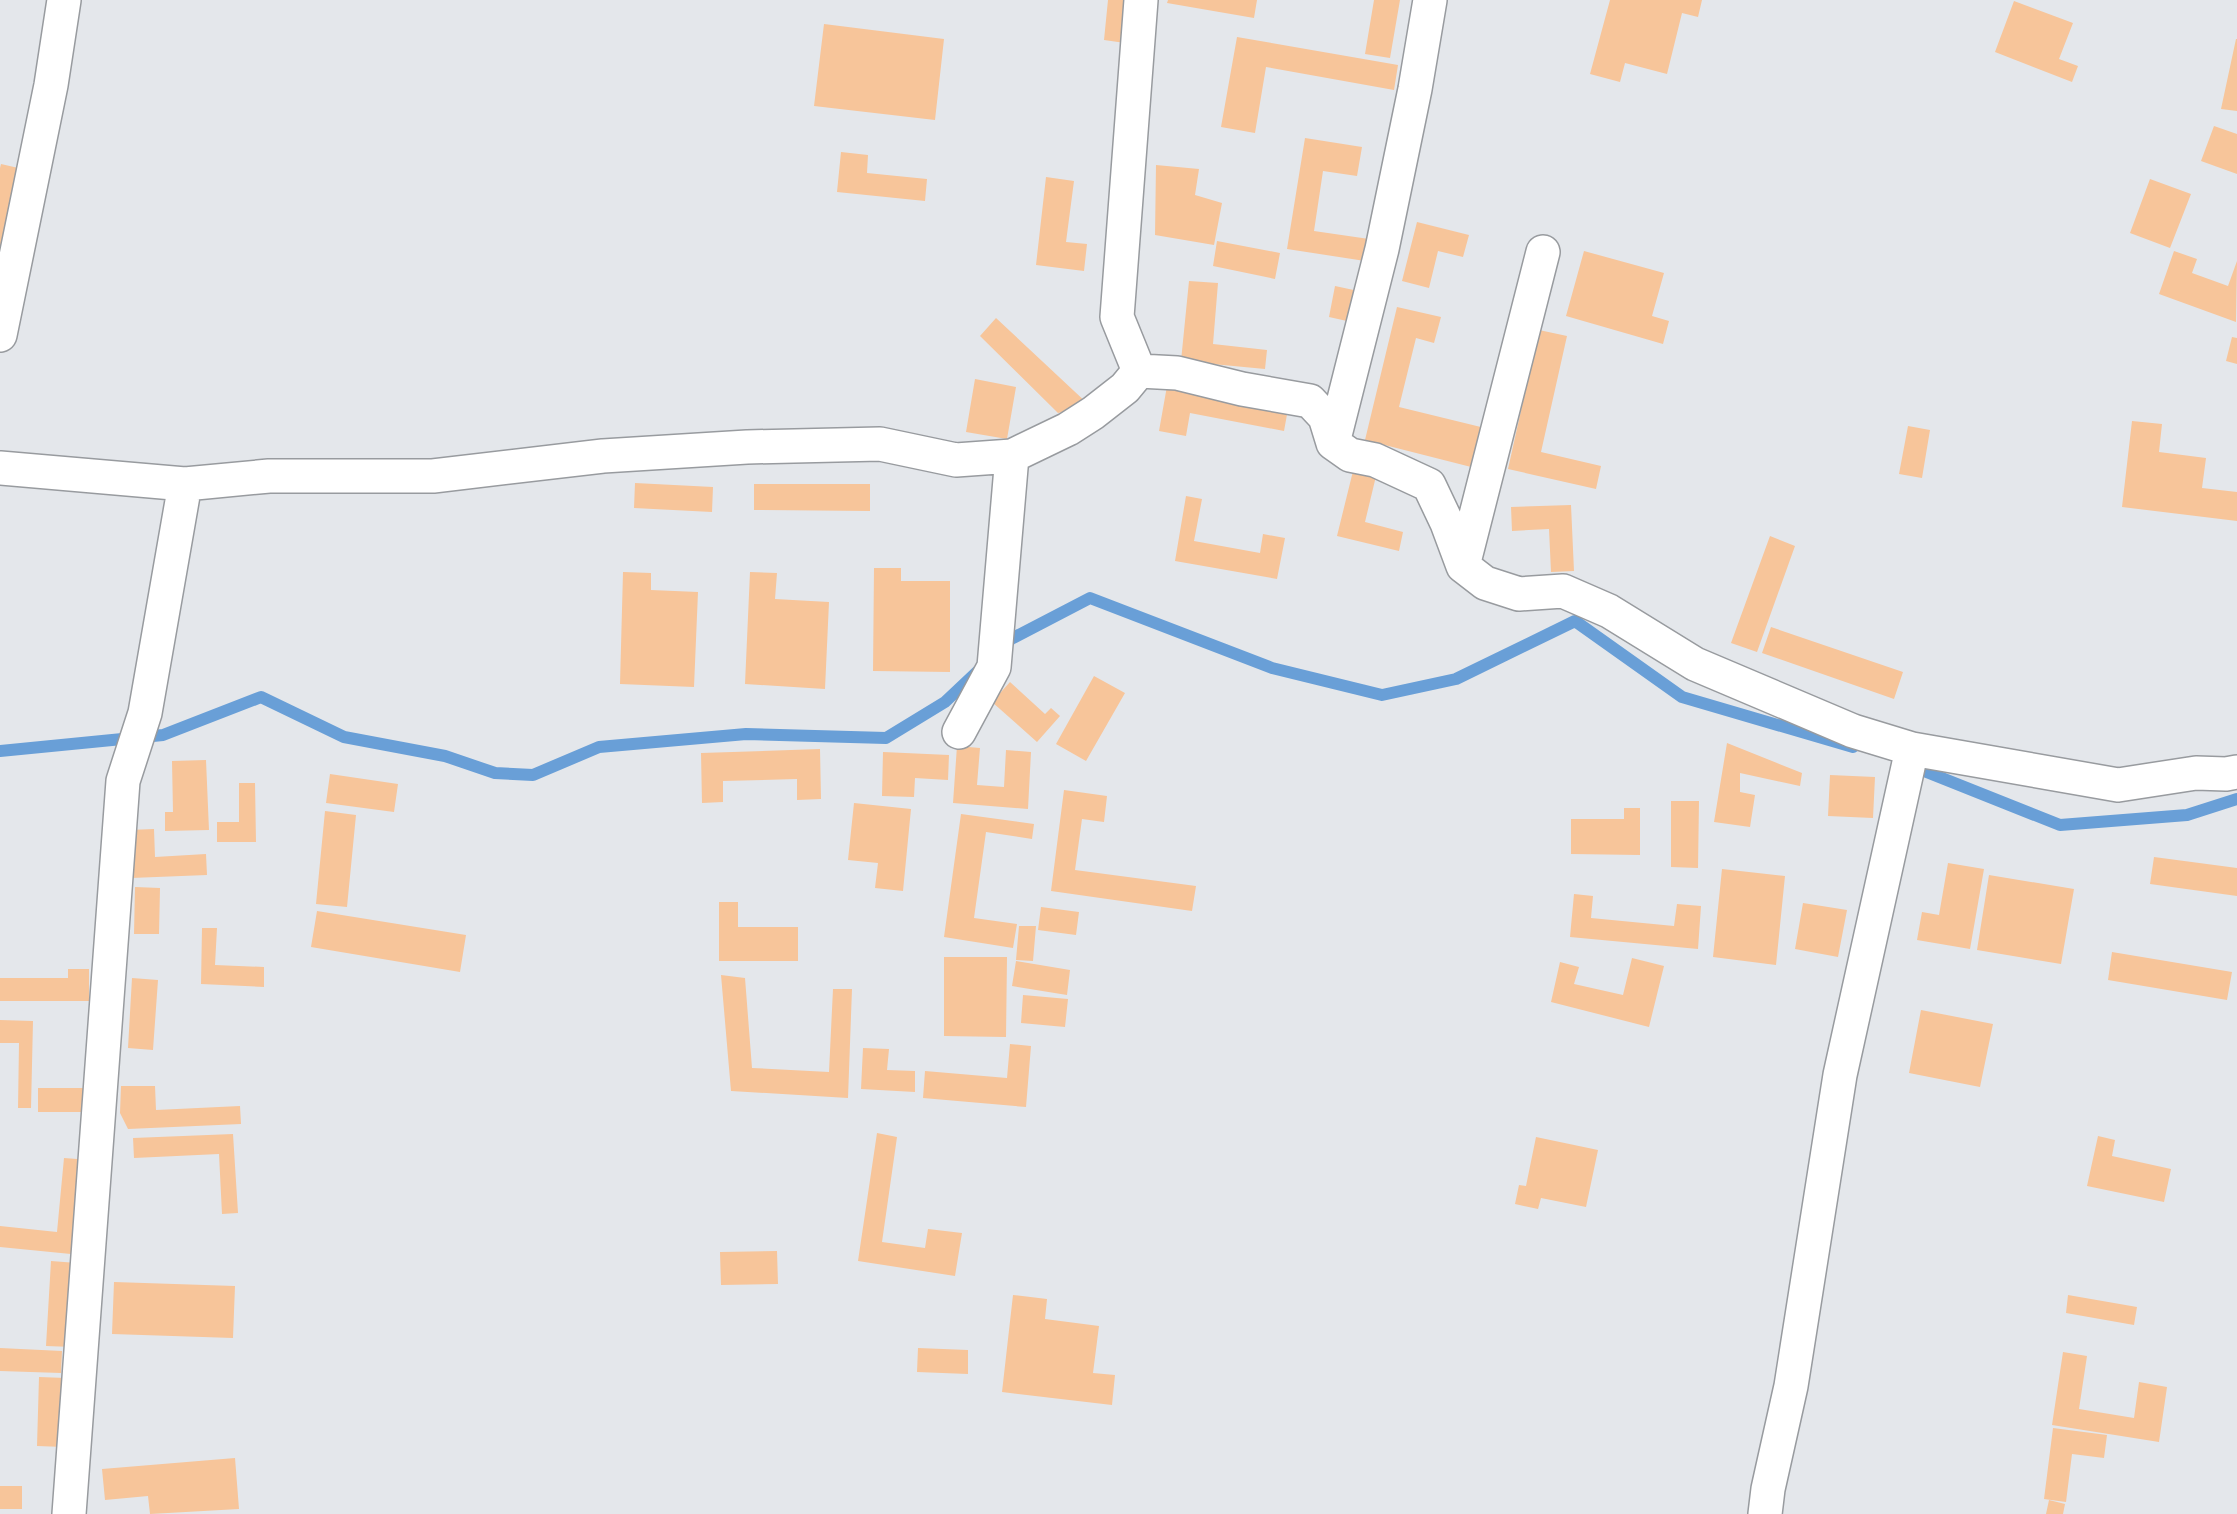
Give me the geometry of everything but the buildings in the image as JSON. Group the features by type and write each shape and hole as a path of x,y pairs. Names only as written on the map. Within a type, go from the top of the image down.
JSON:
{"street":[{"path":"0,335 51,85 64,0"},
{"path":"1139,372 1117,317 1141,0"},
{"path":"1334,443 1383,249 1430,0"},
{"path":"1463,566 1543,252"},
{"path":"1139,372 1178,373 1242,389 1310,401 1325,417 1334,443 1350,455 1375,460 1429,485 1447,523 1463,566 1485,583 1519,594 1563,591 1609,611 1695,663 1853,731 1912,749 2118,785 2196,773 2237,772"},
{"path":"0,468 185,484 269,476 433,476 603,456 747,447 880,444 956,460 1012,456 1068,429 1093,413 1125,388 1139,372"},
{"path":"959,732 994,668 1012,456"},
{"path":"69,1514 123,782 145,712 185,484"},
{"path":"1765,1514 1768,1489 1791,1386 1840,1075 1912,749"}],"waterway":[{"path":"1001,649 1011,639 1090,598 1272,668 1382,695 1456,679 1575,621 1682,697 1853,747"},
{"path":"0,751 163,735 261,697 344,737 445,756 495,773 533,775 599,747 746,734 886,738 945,702 980,669"},
{"path":"1909,765 2060,825 2187,815 2237,799"}]}
